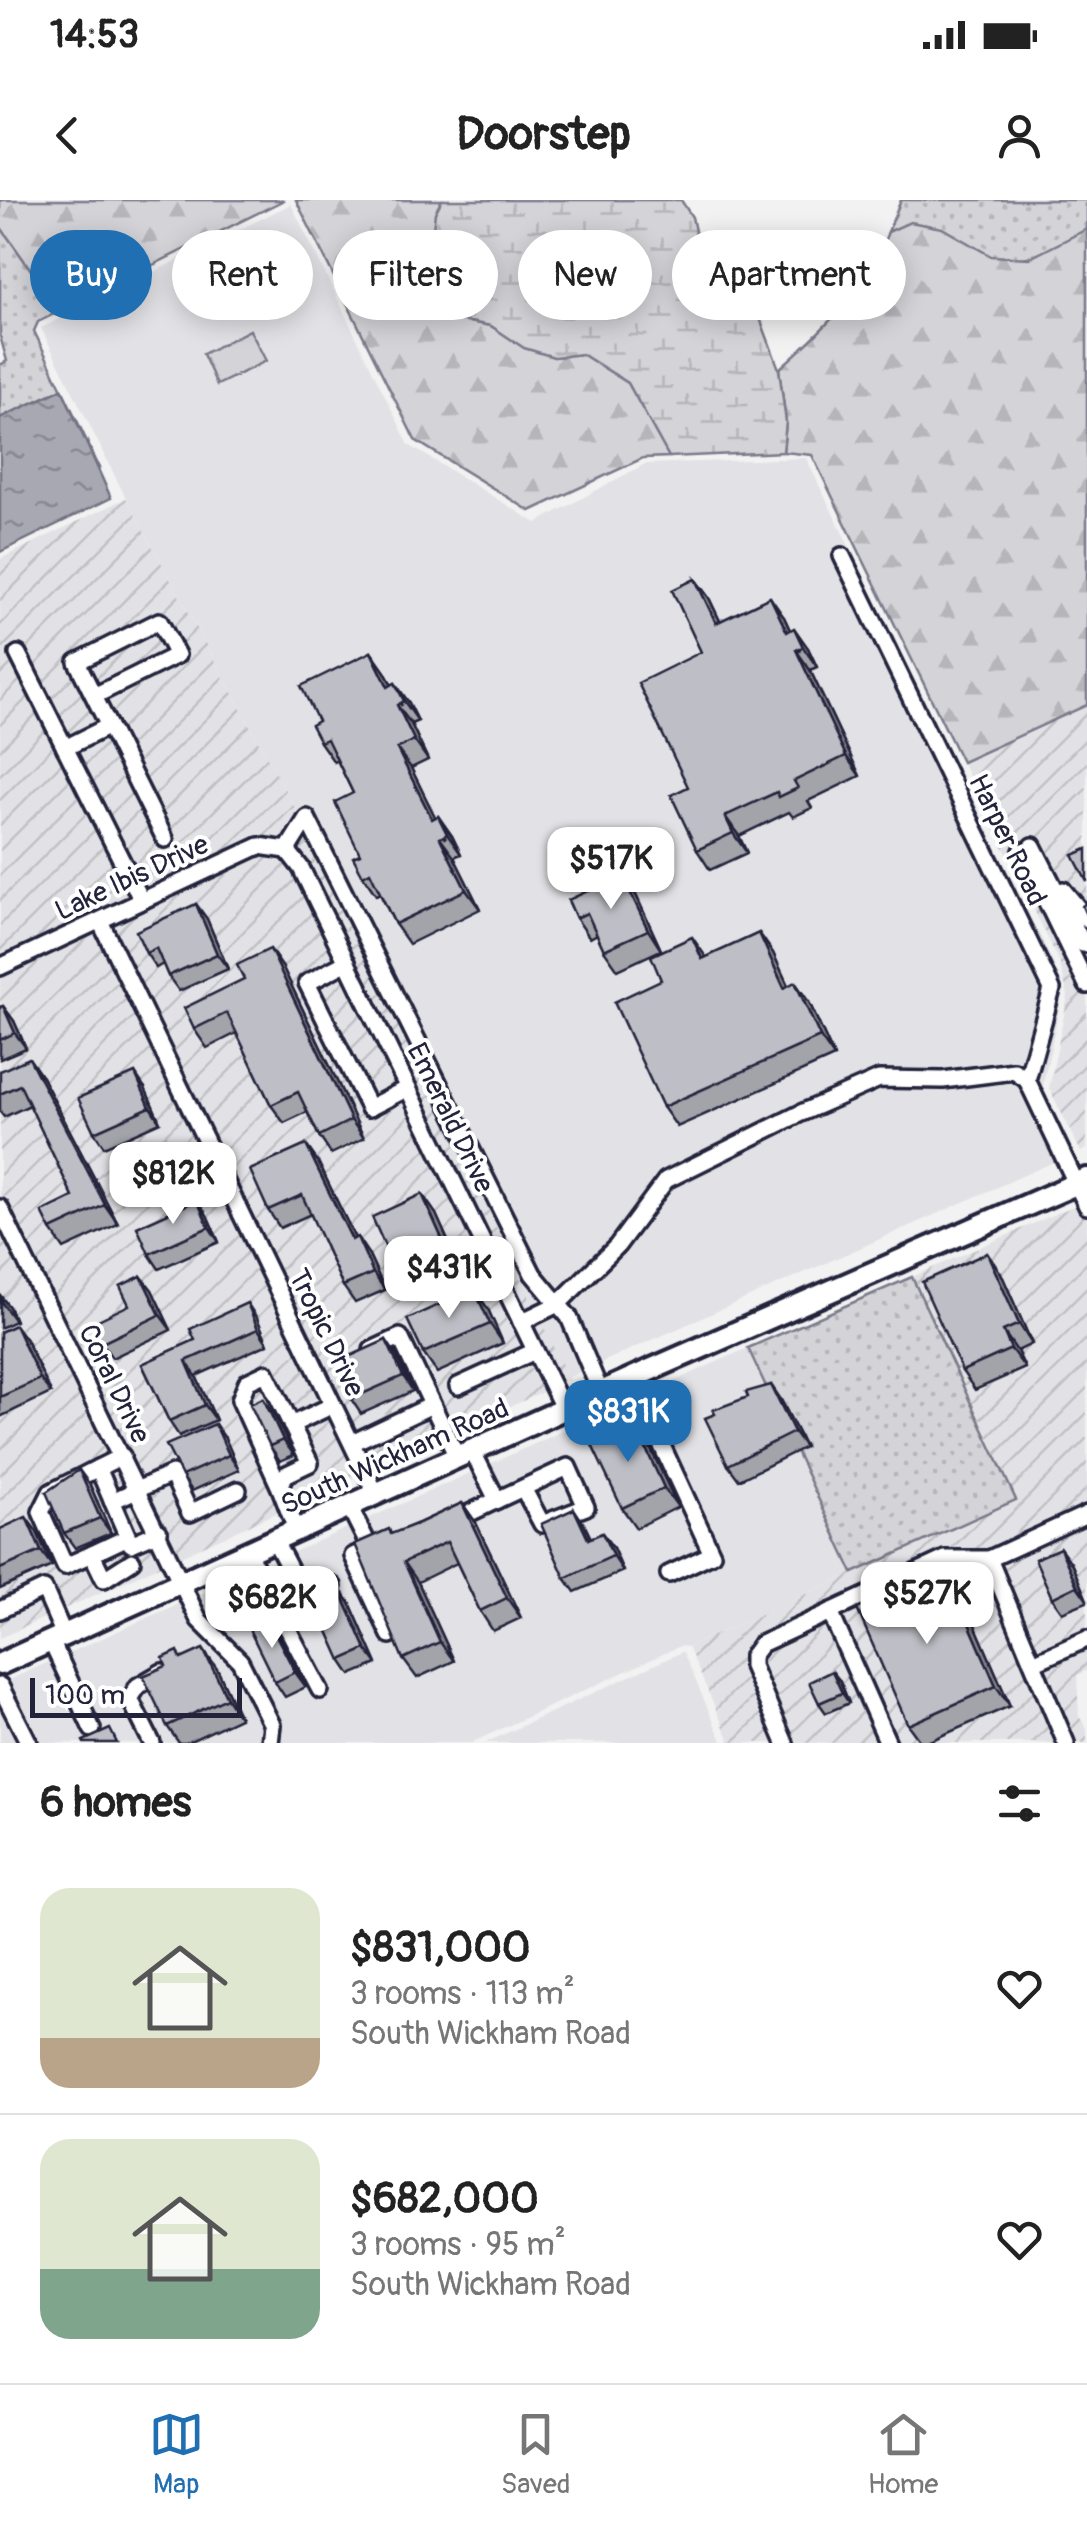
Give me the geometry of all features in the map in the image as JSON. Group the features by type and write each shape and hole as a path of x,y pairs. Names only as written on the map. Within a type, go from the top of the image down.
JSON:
{"main road":[{"name":"South Wickham Road","path":"0,1664 630,1379 1082,1182"}],"street":[{"name":"Harper Road","path":"842,556 1052,989 1028,1080"},
{"path":"94,696 177,655 160,622 77,662 94,696 165,838"},
{"path":"18,654 142,901"},
{"path":"65,748 109,726"},
{"path":"287,850 307,818 533,1274 569,1317 601,1393"},
{"name":"Lake Ibis Drive","path":"0,968 259,846 287,850"},
{"path":"1028,849 1087,919"},
{"path":"1028,849 1082,942"},
{"path":"1028,849 1087,985"},
{"name":"Emerald Drive","path":"287,850 302,868 564,1410"},
{"path":"1044,868 1082,942"},
{"path":"1063,890 1082,942"},
{"name":"Tropic Drive","path":"100,921 377,1496"},
{"path":"347,962 307,983 369,1108 408,1088"},
{"path":"372,1014 399,1001"},
{"path":"521,1322 558,1304 617,1246 666,1180 879,1079 944,1080 1014,1071 1028,1080 1082,1182 1087,1206"},
{"name":"Coral Drive","path":"0,1208 200,1620 240,1661 272,1725 270,1743"},
{"path":"351,1360 400,1336 432,1404 497,1500"},
{"path":"458,1386 535,1350"},
{"path":"318,1375 335,1367"},
{"path":"280,1488 285,1476 310,1463 266,1373 247,1382 240,1400 297,1532"},
{"path":"630,1379 712,1554 668,1574"},
{"path":"352,1443 432,1404"},
{"path":"291,1425 333,1405"},
{"path":"122,1456 51,1492 41,1512 65,1566 116,1556 131,1544 159,1532"},
{"path":"98,1468 112,1501 119,1610"},
{"path":"112,1501 172,1474 190,1513 238,1490"},
{"path":"428,1533 523,1488"},
{"path":"350,1508 370,1548 353,1556 390,1634"},
{"path":"785,1743 752,1656 761,1644 945,1558 989,1560 1087,1514"},
{"path":"275,1541 302,1591 309,1594 332,1586"},
{"path":"248,1553 320,1690"},
{"path":"989,1560 1068,1740"},
{"path":"0,1610 44,1589 92,1729"},
{"path":"830,1612 888,1743"},
{"path":"1035,1662 1087,1639"},
{"path":"207,1652 225,1643"},
{"path":"152,1743 130,1699 138,1686 172,1668"},
{"path":"0,1686 29,1743"}],"shaded area":[{"path":"291,204 304,230 239,230"},
{"path":"313,249 333,290 333,320 348,320 409,445 536,523 645,464 806,458 1053,963 1062,995 1042,1089 1074,1153 562,1380 308,832 126,498 41,328 57,320 152,320 152,273 172,263 172,320 313,320"},
{"path":"126,498 308,832 569,1380 0,1638 0,559"},
{"path":"1087,705 1087,1149 1081,1152 1049,1088 1068,996 1059,961 962,762"},
{"path":"1087,1200 1087,1670 1077,1675 1079,1716 1087,1729 1087,1743 731,1743 688,1647 1016,1500 912,1277"},
{"path":"748,1348 853,1573 688,1647 680,1646 471,1743 0,1743 0,1684"},
{"path":"682,1652 723,1743 485,1743"}],"green space":[{"path":"0,200 284,200 223,230 172,230 172,256 152,265 152,230 30,230 30,268 0,226"},
{"path":"296,200 442,200 435,213 439,230 333,230 333,275"},
{"path":"442,200 681,200 695,230 672,230 672,320 761,320 779,369 786,422 783,452 669,457 628,383 582,354 554,357 524,348 491,326 459,320 498,320 498,230 433,230"},
{"path":"901,200 1087,200 1087,229 1066,243 1028,257 990,256 932,226 889,230"},
{"path":"910,222 942,228 991,256 1030,258 1087,229 1087,705 962,762 812,455 783,452 786,422 779,369 831,320 906,320 906,230 892,230"},
{"path":"0,226 30,268 30,320 42,320 34,331 62,389 0,418 0,365 7,361 0,336"},
{"path":"356,320 459,320 491,326 524,347 554,357 582,354 628,383 669,457 643,458 530,511 415,440"},
{"path":"250,330 266,361 217,385 203,354"},
{"path":"912,1277 1016,1500 853,1573 748,1348"}],"water":[{"path":"62,389 111,498 0,552 0,418"}],"building":[{"path":"695,579 716,623 770,597 787,632 794,628 803,647 796,650 846,756 794,781 798,788 779,797 777,792 725,816 733,833 697,850 671,795 688,787 638,683 701,652 672,590"},
{"path":"371,652 388,687 395,683 404,701 397,705 414,740 397,749 432,819 438,816 447,834 440,838 466,890 395,924 370,872 363,876 353,857 360,854 335,802 353,793 327,739 320,742 311,725 318,721 301,686"},
{"path":"1087,849 1087,882 1073,855"},
{"path":"622,875 648,930 604,950 587,913 576,918 568,900"},
{"path":"196,904 217,954 168,976 156,948 146,953 136,931"},
{"path":"759,933 784,988 795,982 820,1037 663,1107 614,1002 661,980 651,956 692,937 702,959"},
{"path":"270,949 351,1120 319,1136 298,1092 271,1105 227,1013 194,1029 184,1008 244,979 237,965"},
{"path":"3,1006 15,1033 0,1040 0,1007"},
{"path":"29,1058 105,1205 51,1230 42,1212 73,1197 20,1085 0,1094 0,1071"},
{"path":"135,1073 150,1107 94,1132 78,1098"},
{"path":"306,1145 352,1240 357,1237 373,1273 343,1286 302,1195 268,1210 250,1170"},
{"path":"422,1194 443,1241 393,1264 372,1217"},
{"path":"197,1200 209,1227 149,1254 137,1227"},
{"path":"987,1253 1019,1324 1003,1331 1011,1349 962,1371 922,1282"},
{"path":"141,1276 160,1315 102,1343 92,1323 129,1305 120,1286"},
{"path":"474,1289 490,1324 423,1353 407,1319"},
{"path":"247,1303 258,1329 186,1361 205,1405 169,1421 142,1364 195,1340 190,1329"},
{"path":"15,1325 40,1379 0,1397 0,1332"},
{"path":"386,1340 403,1376 351,1399 335,1363"},
{"path":"771,1385 794,1432 728,1465 705,1418 715,1414 713,1410 748,1397 746,1392"},
{"path":"263,1398 283,1440 270,1446 250,1404"},
{"path":"634,1423 664,1488 622,1508 591,1443"},
{"path":"215,1424 229,1455 182,1476 166,1445"},
{"path":"79,1470 100,1518 64,1533 46,1492"},
{"path":"462,1503 507,1598 480,1611 447,1542 404,1562 440,1642 403,1659 355,1544 389,1529 391,1534"},
{"path":"574,1509 588,1539 602,1533 613,1556 565,1578 541,1524"},
{"path":"26,1517 41,1551 0,1569 0,1529"},
{"path":"1060,1548 1077,1586 1052,1598 1035,1559"},
{"path":"946,1570 996,1686 908,1725 857,1609"},
{"path":"339,1588 366,1649 341,1660 314,1600"},
{"path":"268,1620 295,1672 275,1682 249,1629"},
{"path":"203,1649 227,1698 167,1726 143,1676 166,1666 163,1658 178,1651 181,1659"},
{"path":"832,1671 842,1693 819,1703 809,1682"},
{"path":"110,1729 117,1743 83,1741"}]}
